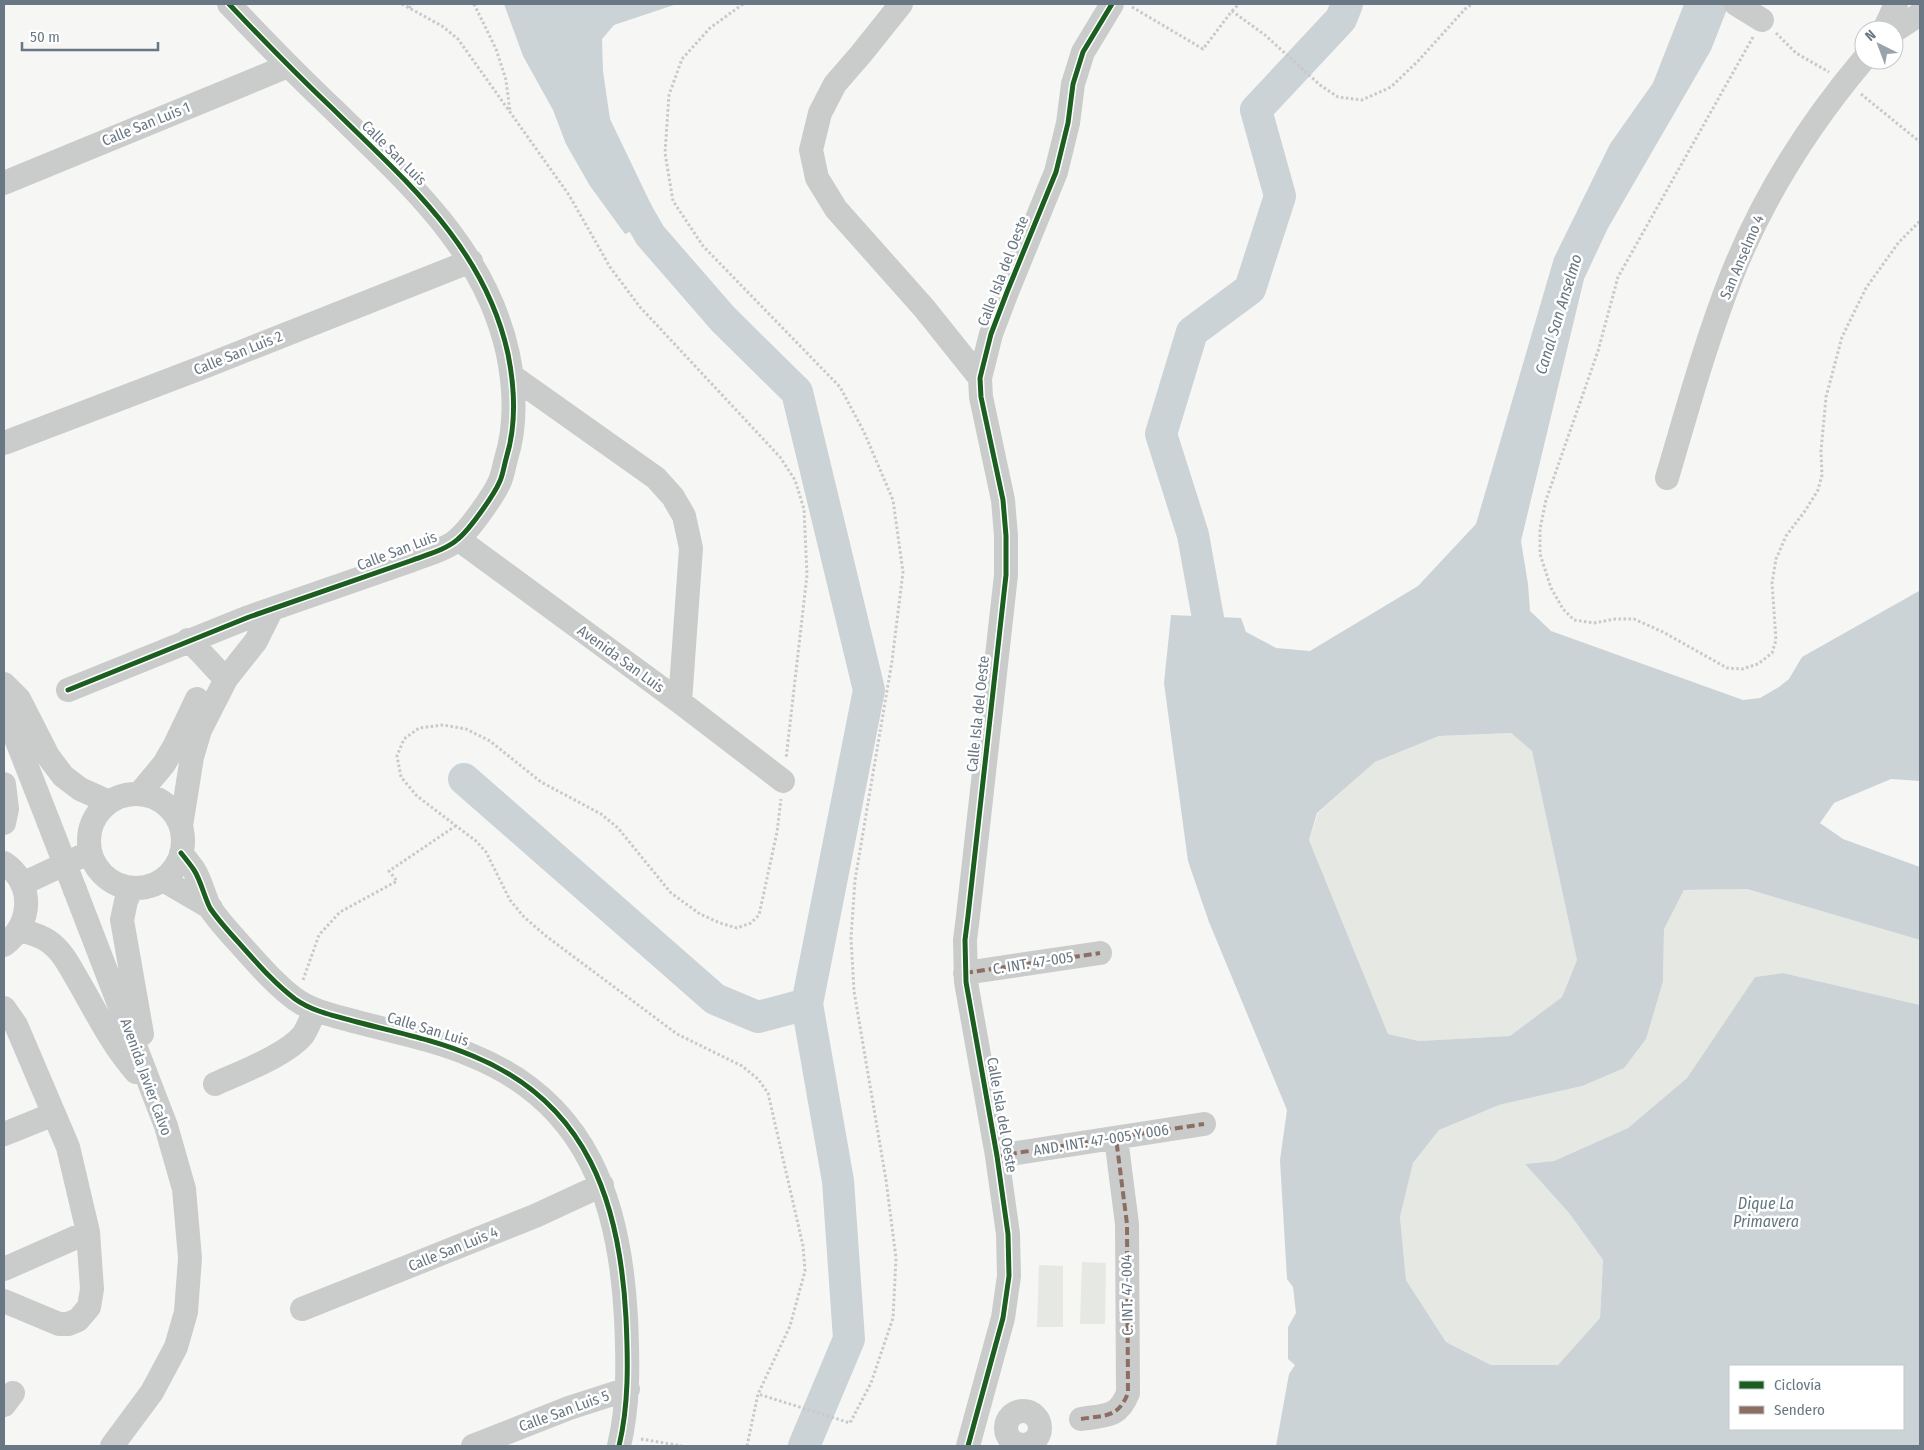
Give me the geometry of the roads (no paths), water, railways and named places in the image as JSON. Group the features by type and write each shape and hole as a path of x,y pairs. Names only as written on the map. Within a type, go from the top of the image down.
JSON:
{"street":[{"name":"Calle San Luis","path":"68,690 188,640 438,550 458,539 480,513 500,482 510,448 514,420 514,403 512,376 504,335 492,302 471,261 445,224 415,190 288,66 230,4"},
{"path":"901,4 835,84 820,113 811,150 817,178 836,209 924,308 980,378"},
{"name":"Calle Isla del Oeste","path":"968,1446 1003,1318 1009,1276 1008,1234 997,1156 965,973 968,916 1006,575 1006,536 1003,500 980,398 980,378 991,334 1056,172 1068,123 1073,84 1083,52 1112,4"},
{"path":"1737,4 1762,20"},
{"path":"1889,20 1896,4"},
{"path":"1904,24 1920,14"},
{"name":"Calle San Luis 1","path":"4,183 288,66"},
{"name":"San Anselmo 4","path":"1667,478 1703,359 1728,285 1759,214 1800,145 1855,70"},
{"name":"Calle San Luis 2","path":"4,443 206,366 471,261"},
{"path":"512,376 656,478 673,497 684,516 691,548 680,702"},
{"name":"Avenida San Luis","path":"458,539 680,702 783,781"},
{"path":"139,794 164,764 192,710 220,674 256,641 272,609"},
{"path":"181,826 175,814 153,796 139,794 123,796 109,802 96,816 89,834 90,852 96,866 105,877 118,884 132,888 148,886 163,880 171,872 181,853 183,844 181,826 192,757 200,730 220,674 249,617"},
{"path":"188,640 206,656 220,674"},
{"path":"4,684 19,699 48,756 63,776 80,789 109,802"},
{"name":"Avenida Javier Calvo","path":"4,708 166,1126 184,1189 190,1258 186,1312 176,1347 152,1392 112,1446"},
{"path":"4,784 7,809 4,823"},
{"path":"22,884 90,852"},
{"name":"Calle San Luis","path":"181,853 194,870 211,908 257,964 278,985 306,1005 471,1055 498,1067 524,1083 555,1110 584,1149 602,1185 617,1239 624,1291 628,1389 620,1441"},
{"path":"4,863 15,873 22,884 27,900 26,915 12,938"},
{"name":"Calle San Luis","path":"163,880 211,908"},
{"path":"132,888 126,901 122,920 152,1090"},
{"path":"12,938 38,935 50,942 62,954 127,1062 152,1090"},
{"name":"C. INT. 47-005","path":"965,973 1100,953"},
{"path":"215,1084 274,1056 290,1046 302,1035 306,1005"},
{"path":"4,1008 16,1025 68,1147 88,1232 92,1289 89,1306 78,1320 68,1324 59,1324 4,1301"},
{"path":"4,1134 54,1114"},
{"name":"AND. INT. 47-005 Y 006","path":"997,1156 1204,1124"},
{"name":"C. INT. 47-004","path":"1081,1419 1116,1412 1124,1404 1128,1393 1127,1224 1116,1138"},
{"name":"Calle San Luis 4","path":"302,1308 535,1216 602,1185"},
{"path":"4,1268 88,1232"},
{"name":"Calle San Luis 5","path":"473,1446 570,1408 628,1389"},
{"path":"976,1415 1007,1423"}],"water":[{"path":"504,4 677,4 614,25 602,39 603,71 610,119 658,219 625,234 590,186 566,144 553,110 523,56"},
{"name":"Dique La Primavera","path":"1684,4 1729,4 1711,50 1608,228 1584,279 1521,541 1530,611 1551,631 1743,700 1760,698 1779,687 1789,679 1802,657 1919,591 1920,781 1891,779 1834,803 1820,823 1843,839 1920,867 1920,940 1747,889 1684,890 1664,929 1663,981 1646,1039 1624,1068 1582,1086 1499,1105 1439,1130 1413,1163 1400,1217 1406,1280 1446,1342 1491,1365 1558,1365 1600,1318 1603,1260 1569,1213 1525,1164 1554,1161 1628,1128 1687,1078 1755,977 1783,973 1920,1005 1920,1446 1276,1446 1289,1374 1295,1365 1288,1359 1288,1327 1296,1313 1293,1287 1287,1279 1280,1160 1287,1110 1209,922 1188,861 1164,683 1171,615 1241,618 1246,632 1276,648 1310,651 1418,586 1476,524 1554,258 1610,144 1653,83","holes":["1511,733 1532,751 1577,960 1562,997 1510,1036 1419,1041 1388,1034 1309,840 1317,813 1375,762 1439,736"]}],"waterway":[{"path":"1208,618 1193,535 1161,434 1192,332 1250,289 1280,196 1256,110 1341,19 1347,4"},
{"path":"464,779 715,999 758,1017 807,1004 869,690 797,392 723,319 650,235 622,186"},
{"path":"804,1446 849,1339 838,1181 807,1004"}],"water label":[{"name":"Canal San Anselmo","path":"1558,314"}]}
